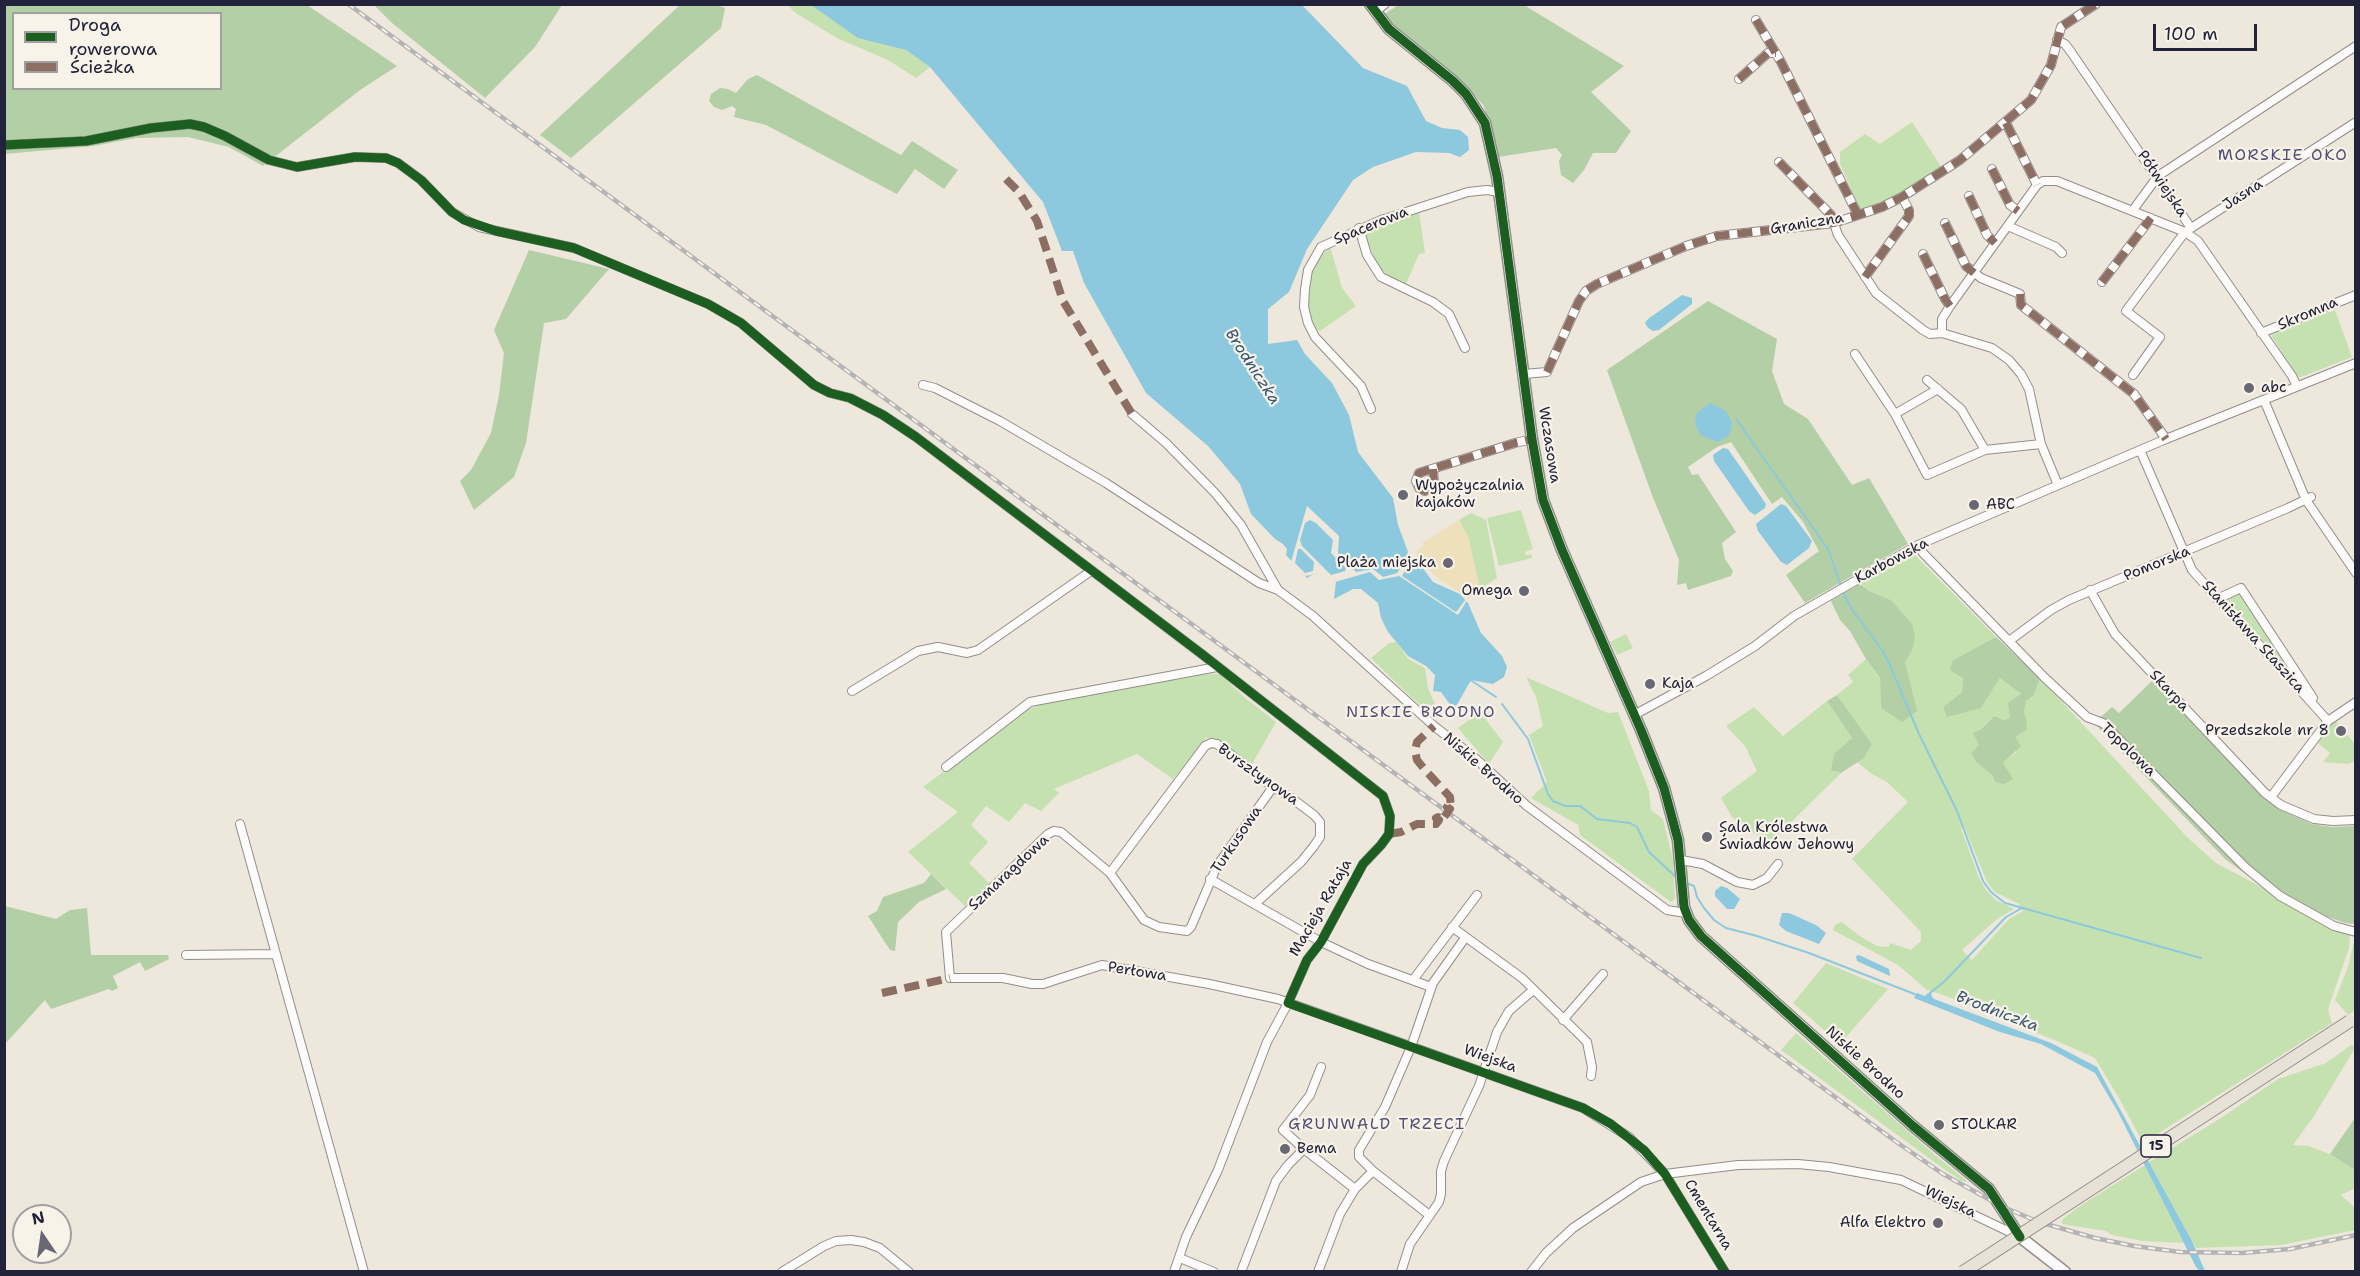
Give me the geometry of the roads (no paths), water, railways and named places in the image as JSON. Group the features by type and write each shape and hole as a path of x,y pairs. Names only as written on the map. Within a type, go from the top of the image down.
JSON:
{"main road":[{"name":"15","path":"1963,1272 2350,1021"}],"street":[{"path":"1373,8 1385,4"},
{"name":"Graniczna","path":"1524,374 1546,372 1579,301 1586,291 1597,284 1686,246 1717,236 1834,223 1882,207 1960,160 2031,100 2044,81 2055,53 2058,34 2065,24 2096,4"},
{"name":"Wczasowa","path":"1373,8 1389,29 1454,81 1466,94 1485,123 1499,192 1532,439 1543,500 1551,524 1634,715 1667,798 1681,860 1686,914"},
{"path":"1756,20 1776,53 1858,215"},
{"name":"Półwiejska","path":"2057,40 2065,44 2071,52 2158,176 2188,230 2198,241 2297,386"},
{"path":"2133,210 2158,176 2355,46"},
{"path":"1739,79 1768,53 1776,53"},
{"name":"Jasna","path":"2133,375 2160,336 2126,311 2188,230 2355,122"},
{"path":"2006,123 2037,185"},
{"path":"4,145 86,141 151,128 190,124 225,136 269,160 297,167 372,156 392,160 421,180 452,212 464,220 496,231 574,248 708,304 741,323 814,385 830,393 850,398 883,415 916,437 1217,667"},
{"path":"1779,162 1831,215 1838,236 1876,293 1930,334 1942,333 1992,348 2009,360 2021,374 2029,389 2041,444 2058,485"},
{"path":"1992,169 2010,205 2018,212"},
{"path":"1942,333 1942,320 1950,306 2037,185 2043,181 2057,181 2188,230"},
{"name":"Spacerowa","path":"1371,409 1361,386 1315,337 1308,322 1304,307 1308,270 1321,247 1359,228 1467,192 1487,190 1499,192"},
{"path":"1969,196 1987,235 1995,243"},
{"path":"1865,277 1909,216 1909,210 1902,197"},
{"path":"2102,282 2151,218"},
{"path":"1945,223 1966,266 1974,273 2020,294 2021,305 2134,394 2166,439"},
{"path":"2007,226 2056,247 2062,254"},
{"path":"1359,228 1367,255 1381,276 1432,302 1449,314 1465,348"},
{"path":"1923,254 1950,306"},
{"name":"Skromna","path":"2261,333 2355,295"},
{"path":"1855,354 1895,414 1927,475 1984,450 2041,444"},
{"name":"Karbowska","path":"1634,715 1706,676 1835,591 1918,545 2166,439 2355,363"},
{"path":"1927,380 1961,409 1984,450"},
{"path":"923,385 934,388 1000,421 1106,483 1259,583 1278,590"},
{"path":"1895,414 1938,389"},
{"path":"2264,400 2308,498 2355,573"},
{"name":"Niskie Brodno","path":"1132,414 1166,443 1216,494 1240,525 1278,590 1313,616 1434,726 1475,758 1527,806 1667,910 1686,914 1701,936 1912,1126 1989,1189 2020,1237"},
{"path":"1433,469 1532,439"},
{"name":"Stanisława Staszica","path":"2140,450 2192,570 2328,721"},
{"name":"Pomorska","path":"2009,641 2051,610 2090,590 2184,553 2308,498"},
{"name":"Topolowa","path":"1918,545 1923,553 2009,641 2086,717 2103,723 2244,867 2280,896 2334,926 2355,932"},
{"path":"852,691 918,651 938,647 968,653 978,650 1091,571"},
{"path":"2217,599 2241,588 2328,721"},
{"name":"Skarpa","path":"2090,590 2115,634 2271,797 2281,805 2314,819 2355,820"},
{"path":"946,767 1030,702 1217,667"},
{"name":"Macieja Rataja","path":"1174,1272 1186,1237 1218,1170 1267,1042 1288,1004 1307,960 1321,942 1363,864 1389,834 1390,816 1383,796 1217,667"},
{"path":"2271,797 2328,721 2355,702"},
{"name":"Bursztynowa","path":"1110,873 1205,746 1211,743 1217,744 1314,815 1320,822 1320,837 1301,862 1255,904"},
{"name":"Turkusowa","path":"1110,873 1144,920 1159,927 1187,931 1191,927 1217,866 1273,787"},
{"path":"240,824 364,1272"},
{"name":"Szmaragdowa","path":"950,978 946,932 1048,834 1054,831 1061,832 1110,873"},
{"path":"1681,860 1703,864 1737,882 1753,885 1767,878 1778,864"},
{"path":"1210,879 1321,942 1368,964 1431,987"},
{"path":"1413,980 1477,895"},
{"path":"1452,927 1522,978 1532,991 1587,1042 1592,1067 1591,1076"},
{"path":"1428,1214 1373,1171 1359,1156 1359,1150 1384,1107 1410,1047 1431,987 1465,938"},
{"path":"186,955 276,954"},
{"name":"Perłowa","path":"950,978 1004,978 1043,984 1102,965 1209,984 1278,999 1288,1004"},
{"path":"1563,1020 1602,974"},
{"path":"1401,1272 1410,1244 1438,1202 1441,1194 1441,1171 1444,1161 1483,1073 1502,1020 1518,1001 1532,991"},
{"name":"Wiejska","path":"1288,1004 1583,1108 1629,1137 1665,1174 1768,1163 1829,1167 1882,1175 1916,1185 2020,1237 2065,1271"},
{"path":"1321,1067 1310,1095 1283,1130 1355,1189"},
{"path":"1241,1272 1276,1181 1304,1149"},
{"path":"1318,1272 1340,1214 1355,1189 1373,1171"},
{"path":"1531,1272 1558,1241 1586,1218 1641,1182 1665,1174"},
{"name":"Cmentarna","path":"1665,1174 1725,1272"},
{"path":"782,1272 824,1246 836,1241 851,1240 880,1248 909,1272"},
{"path":"1180,1258 1214,1272"},
{"path":"2054,1272 2065,1271"}],"water":[{"name":"Niskie Brodno","path":"811,5 1302,5 1363,68 1407,86 1426,121 1442,128 1460,130 1468,137 1469,150 1460,157 1449,153 1416,152 1373,167 1353,180 1307,249 1289,292 1268,309 1268,344 1297,340 1305,354 1332,383 1349,415 1358,452 1393,498 1398,525 1408,552 1433,582 1460,594 1468,603 1481,633 1502,656 1507,667 1504,677 1493,684 1471,680 1454,710 1441,692 1433,691 1435,675 1426,666 1408,656 1388,632 1381,618 1378,603 1361,589 1353,589 1334,599 1336,581 1322,569 1307,578 1286,555 1287,549 1283,544 1275,539 1251,514 1240,484 1208,446 1146,393 1084,283 1073,251 1062,251 1043,202 930,67 906,50 858,38"},
{"path":"1682,295 1692,298 1692,304 1659,330 1653,331 1648,328 1645,323 1648,319"},
{"path":"1710,403 1726,411 1732,422 1728,436 1718,442 1700,435 1695,423 1697,413"},
{"path":"1723,448 1728,449 1766,504 1765,508 1755,515 1749,511 1714,461 1713,455"},
{"path":"1781,504 1786,506 1812,541 1809,548 1787,565 1781,562 1758,531 1756,524"},
{"path":"1721,886 1740,899 1734,909 1727,909 1715,896 1715,891"},
{"path":"1782,913 1789,913 1816,925 1826,933 1819,944 1786,931 1779,925"},
{"path":"1859,955 1889,969 1890,976 1857,961 1856,956"},
{"path":"1917,993 1925,996 1931,993 1934,999 2051,1043 2097,1067 2192,1241 2205,1271 2199,1271 2195,1265 2118,1112 2095,1073 2041,1044 2000,1032 1914,998"}],"waterway":[{"path":"1736,419 1828,549 1841,586"},
{"path":"1843,592 1851,608 1889,663 1919,734 1957,811 1983,881 1991,892 2005,903 2201,958"},
{"name":"Brodniczka","path":"1469,679 1496,697"},
{"name":"Brodniczka","path":"1502,704 1528,739 1548,794 1553,801 1565,806 1580,806 1597,819 1630,823 1637,827 1649,852 1676,877"},
{"name":"Brodniczka","path":"1689,884 1694,886 1697,897 1714,920 1726,928 1809,953 1917,995"},
{"path":"1930,993 1945,981 2006,917 2022,908"}],"railway":[{"path":"348,4 1943,1174 2001,1206 2039,1222 2134,1246 2180,1252 2242,1253 2290,1249 2356,1235"}],"place":[{"name":"abc","path":"2249,388"},
{"name":"Wypożyczalnia kajaków","path":"1403,495"},
{"name":"ABC","path":"1974,505"},
{"name":"Plaża miejska","path":"1448,563"},
{"name":"Omega","path":"1524,591"},
{"name":"Kaja","path":"1650,684"},
{"name":"Przedszkole nr 8","path":"2341,731"},
{"name":"Sala Królestwa Świadków Jehowy","path":"1707,837"},
{"name":"STOLKAR","path":"1939,1125"},
{"name":"Bema","path":"1285,1149"},
{"name":"Alfa Elektro","path":"1938,1223"}],"district":[{"name":"MORSKIE OKO","path":"2283,156"},
{"name":"NISKIE BRODNO","path":"1421,713"},
{"name":"GRUNWALD TRZECI","path":"1377,1125"}]}
